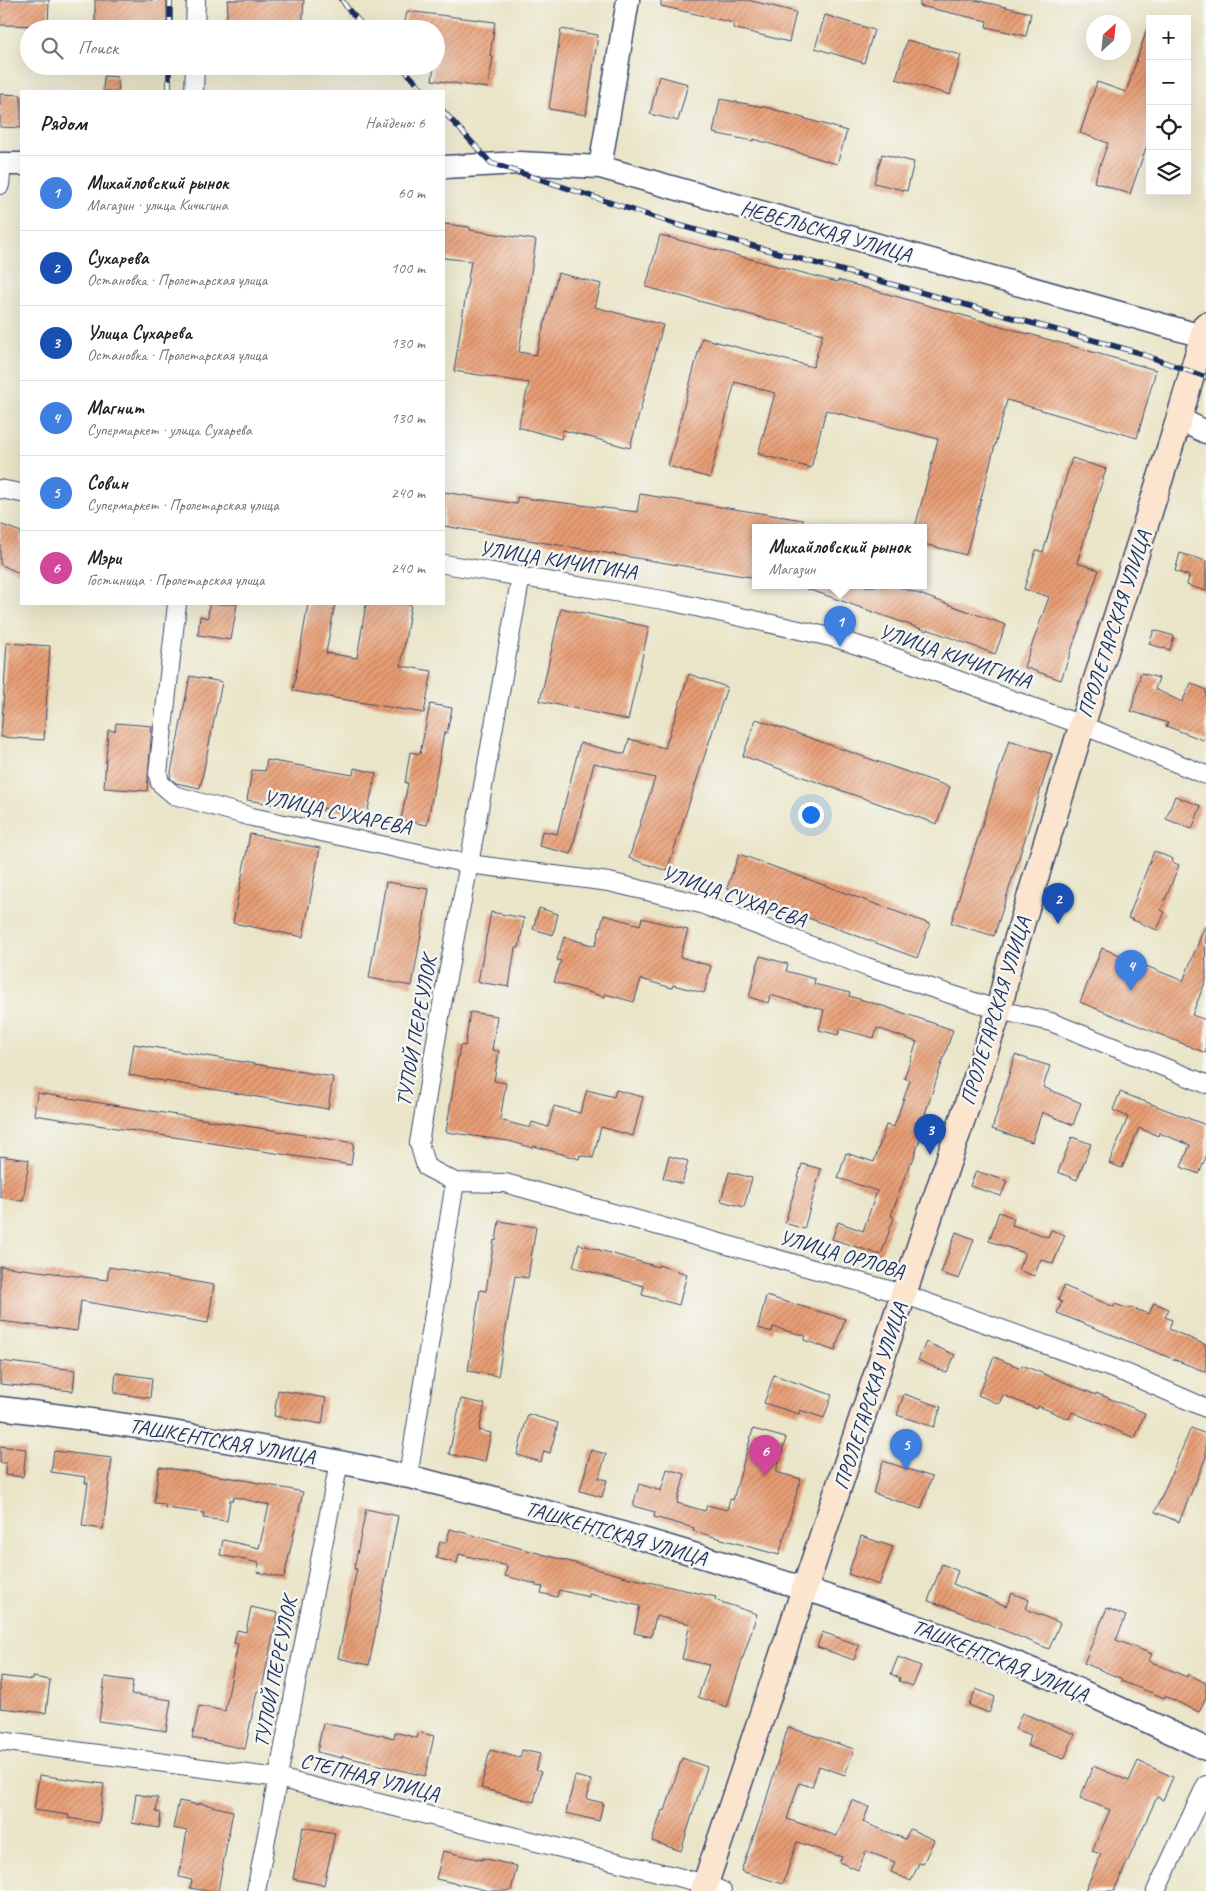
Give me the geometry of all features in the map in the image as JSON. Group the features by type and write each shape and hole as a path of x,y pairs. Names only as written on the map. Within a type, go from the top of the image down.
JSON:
{"main road":[{"name":"ПРОЛЕТАРСКАЯ УЛИЦА","path":"710,1889 806,1588 999,1010 1008,969 1082,725 1179,419 1204,331"}],"street":[{"path":"195,20 196,0"},
{"path":"600,167 628,0"},
{"path":"194,90 195,75"},
{"name":"НЕВЕЛЬСКАЯ УЛИЦА","path":"445,167 519,163 600,167 1204,331"},
{"path":"1179,419 1206,432"},
{"path":"0,489 20,493"},
{"name":"УЛИЦА КИЧИГИНА","path":"445,564 669,601 835,638 894,657 1082,725 1206,775"},
{"name":"ТУПОЙ ПЕРЕУЛОК","path":"455,1182 426,1167 420,1143 443,999 521,576"},
{"name":"УЛИЦА СУХАРЕВА","path":"177,605 158,773 160,783 174,795 252,817 469,864 609,882 686,900 867,967 999,1010 1051,1022 1206,1084"},
{"path":"408,1477 455,1182"},
{"name":"УЛИЦА ОРЛОВА","path":"455,1182 505,1183 904,1294 1128,1374 1206,1408"},
{"name":"ТАШКЕНТСКАЯ УЛИЦА","path":"0,1408 116,1422 338,1462 408,1477 606,1528 806,1588 913,1625 1017,1664 1206,1748"},
{"name":"ТУПОЙ ПЕРЕУЛОК","path":"256,1891 338,1462"},
{"name":"СТЕПНАЯ УЛИЦА","path":"0,1740 278,1778 710,1889"},
{"path":"1156,1891 1206,1785"}],"building":[{"path":"0,0 49,0 48,20 20,20 20,25 0,25"},
{"path":"95,0 167,0 167,20 95,20"},
{"path":"228,0 304,0 303,20 227,20"},
{"path":"661,0 748,0 796,12 789,42 733,28 734,23 661,6"},
{"path":"920,0 975,0 1031,13 1026,36 986,27 987,21 920,6"},
{"path":"407,11 495,22 490,56 493,57 488,88 432,80 433,75 445,75 445,20 406,20"},
{"path":"825,15 874,30 864,63 815,48"},
{"path":"561,29 598,35 586,115 549,109"},
{"path":"1146,32 1146,148 1130,194 1094,182 1108,143 1080,133 1097,82 1126,92"},
{"path":"907,40 961,55 950,95 896,79"},
{"path":"104,76 117,77 119,90 103,90"},
{"path":"659,76 688,84 678,121 650,114"},
{"path":"0,94 20,95 20,128 0,127"},
{"path":"720,99 769,108 847,131 837,164 754,139 753,141 713,133"},
{"path":"882,154 914,162 907,191 874,183"},
{"path":"445,224 536,240 519,352 536,355 558,273 601,284 595,307 663,325 630,448 563,430 561,439 518,427 529,383 454,371 471,261 445,258"},
{"path":"660,235 837,282 838,280 1156,370 1137,438 1007,400 966,555 927,545 927,524 916,524 938,439 826,410 811,468 758,454 775,393 735,382 710,478 668,466 702,338 813,367 823,334 646,287"},
{"path":"1072,458 1106,469 1077,563 1099,570 1061,680 1024,667 1049,597 1024,589 1036,550 1043,552"},
{"path":"445,492 517,504 517,497 637,512 640,494 803,520 802,524 752,524 752,577 445,526"},
{"path":"0,524 20,532 20,574 0,564"},
{"path":"1180,553 1206,561 1206,591 1187,585 1189,576 1175,571"},
{"path":"808,589 905,589 1006,625 995,654 927,629 927,631"},
{"path":"209,605 237,605 231,640 198,635 200,616 208,618"},
{"path":"308,605 335,605 326,653 357,658 366,605 411,605 401,666 432,671 424,713 293,691"},
{"path":"561,608 649,627 628,720 540,701"},
{"path":"1154,630 1174,636 1170,650 1149,644"},
{"path":"7,643 50,646 44,740 1,737"},
{"path":"1141,673 1159,678 1155,689 1182,702 1191,683 1206,690 1206,741 1166,726 1168,723 1131,711"},
{"path":"689,674 727,687 667,871 629,858 655,778 594,763 571,854 539,846 542,831 557,834 580,743 625,754 629,739 665,748"},
{"path":"190,676 222,682 200,788 176,783 170,778"},
{"path":"430,704 452,708 447,733 444,733 427,825 401,820 408,783 405,783 410,752 420,754"},
{"path":"756,719 950,787 937,824 743,756"},
{"path":"116,723 152,726 147,791 104,788 108,730 115,731"},
{"path":"1009,740 1052,754 994,936 951,923"},
{"path":"267,760 353,775 354,768 376,773 366,818 323,808 323,811 247,800 252,770 265,771"},
{"path":"1175,796 1201,806 1192,829 1166,819"},
{"path":"250,834 320,848 303,937 233,923"},
{"path":"1154,851 1173,859 1172,862 1179,865 1161,910 1165,912 1157,930 1128,918"},
{"path":"739,854 930,924 917,958 727,888"},
{"path":"386,882 429,889 412,986 369,978"},
{"path":"539,908 558,914 553,935 533,929"},
{"path":"491,912 524,918 519,948 515,948 509,987 478,982"},
{"path":"604,915 640,925 642,918 688,930 680,957 711,966 704,993 673,985 672,988 641,979 634,1002 605,994 605,997 554,982 561,961 557,960 564,937 595,946"},
{"path":"1205,926 1206,980 1192,1015 1206,1020 1206,1053 1080,1002 1102,948 1183,981"},
{"path":"760,956 788,964 786,971 815,979 814,984 850,993 849,996 953,1030 925,1114 928,1115 912,1163 910,1162 891,1216 894,1217 881,1255 832,1239 838,1222 863,1231 877,1191 838,1178 846,1153 874,1162 886,1125 894,1127 910,1080 904,1078 917,1042 877,1028 874,1038 840,1029 838,1035 819,1030 824,1010 770,995 768,1003 749,997"},
{"path":"470,1012 497,1016 492,1050 499,1051 494,1081 506,1083 500,1120 530,1128 532,1122 548,1127 554,1106 580,1113 587,1090 614,1097 616,1090 643,1097 633,1136 601,1127 593,1158 580,1155 579,1159 534,1146 533,1148 509,1141 446,1132 460,1045 465,1046"},
{"path":"134,1044 333,1077 328,1109 129,1075"},
{"path":"1015,1055 1050,1066 1043,1087 1081,1103 1073,1125 1042,1112 1032,1142 992,1129"},
{"path":"1120,1092 1206,1125 1206,1157 1199,1174 1181,1167 1190,1145 1159,1133 1158,1136 1139,1128 1122,1168 1109,1163 1128,1117 1113,1110"},
{"path":"37,1093 354,1143 351,1165 34,1115"},
{"path":"1072,1137 1091,1144 1077,1180 1058,1172"},
{"path":"0,1156 29,1160 23,1201 0,1197"},
{"path":"669,1156 688,1161 682,1184 663,1178"},
{"path":"802,1164 821,1169 804,1229 785,1223"},
{"path":"976,1171 1007,1181 1001,1196 970,1186"},
{"path":"729,1172 752,1178 744,1207 721,1201"},
{"path":"999,1212 1014,1218 1012,1225 1048,1237 1051,1230 1065,1235 1053,1264 1041,1259 1034,1276 1018,1270 1025,1253 989,1241"},
{"path":"499,1221 536,1227 528,1278 515,1276 498,1376 468,1371 480,1290 486,1291"},
{"path":"956,1232 974,1239 959,1279 941,1273"},
{"path":"579,1244 687,1274 679,1305 642,1295 644,1286 573,1267"},
{"path":"0,1266 107,1280 109,1267 214,1285 208,1323 81,1301 77,1331 0,1321"},
{"path":"1064,1286 1114,1307 1115,1304 1129,1309 1130,1307 1149,1314 1154,1303 1169,1309 1165,1317 1172,1320 1169,1329 1206,1345 1206,1372 1057,1313 1062,1302 1058,1300"},
{"path":"766,1296 845,1319 835,1351 804,1340 806,1336 773,1327 772,1332 758,1328"},
{"path":"926,1342 955,1355 947,1373 918,1360"},
{"path":"994,1357 1021,1368 1022,1365 1145,1413 1135,1438 1072,1412 1069,1419 1038,1406 1037,1409 1003,1395 999,1404 978,1395"},
{"path":"0,1361 75,1370 73,1391 0,1384"},
{"path":"116,1373 152,1378 150,1398 114,1393"},
{"path":"774,1375 832,1395 824,1418 800,1410 799,1414 764,1403"},
{"path":"278,1390 326,1398 322,1424 274,1416"},
{"path":"904,1394 941,1407 934,1427 897,1415"},
{"path":"461,1399 485,1404 479,1430 491,1433 485,1462 449,1454"},
{"path":"528,1414 558,1423 550,1453 544,1451 541,1462 517,1455"},
{"path":"1191,1428 1206,1434 1206,1457 1179,1522 1155,1512"},
{"path":"753,1429 786,1438 776,1472 801,1479 779,1555 693,1531 694,1528 654,1517 655,1512 633,1506 639,1484 661,1491 667,1469 685,1474 677,1503 705,1511 707,1505 727,1510 730,1499 733,1500"},
{"path":"0,1446 26,1449 23,1477 5,1475 6,1463 0,1463"},
{"path":"591,1450 606,1454 599,1478 607,1480 602,1497 580,1491"},
{"path":"54,1451 112,1458 103,1529 82,1526 88,1483 85,1483 86,1477 51,1472"},
{"path":"883,1461 932,1477 921,1509 873,1493"},
{"path":"159,1467 239,1479 303,1492 284,1578 257,1572 259,1563 220,1555 223,1540 259,1548 269,1505 234,1497 233,1500 230,1500 227,1521 203,1518 204,1513 165,1508 165,1504 154,1503"},
{"path":"366,1509 398,1516 369,1665 338,1658 357,1569 354,1569"},
{"path":"450,1529 626,1577 716,1597 715,1600 757,1614 727,1707 698,1697 709,1665 682,1659 690,1624 656,1616 651,1637 634,1633 640,1606 589,1594 589,1597 559,1590 557,1597 541,1593 543,1587 536,1586 536,1584 505,1576 507,1566 459,1554 457,1563 436,1558 440,1542 446,1543"},
{"path":"861,1536 893,1547 879,1585 848,1574"},
{"path":"942,1564 958,1571 953,1584 1006,1606 1012,1593 1029,1600 1026,1609 1060,1623 1049,1649 945,1606 928,1601"},
{"path":"251,1607 278,1613 261,1692 257,1691 245,1749 192,1738 199,1706 225,1711 238,1644 234,1643 237,1630 246,1632"},
{"path":"1107,1608 1126,1616 1116,1640 1152,1654 1149,1661 1187,1677 1188,1674 1206,1683 1206,1697 1199,1712 1165,1696 1165,1698 1121,1681 1122,1679 1084,1663"},
{"path":"822,1632 859,1645 854,1660 817,1647"},
{"path":"898,1657 921,1666 913,1686 899,1681 900,1678 891,1674"},
{"path":"0,1676 33,1680 33,1677 50,1680 46,1713 0,1708"},
{"path":"105,1677 133,1681 131,1694 171,1700 166,1731 99,1721"},
{"path":"976,1689 995,1697 989,1713 969,1705"},
{"path":"1022,1713 1075,1734 1064,1759 1027,1746 1031,1735 1015,1729"},
{"path":"323,1723 394,1738 395,1732 417,1738 418,1732 434,1736 425,1776 342,1756 342,1758 317,1752"},
{"path":"788,1727 854,1749 845,1775 819,1766 812,1787 799,1783 787,1819 837,1836 852,1800 869,1807 863,1822 905,1839 910,1829 934,1840 923,1864 919,1863 911,1881 891,1872 895,1862 866,1851 858,1870 839,1862 842,1857 797,1842 783,1884 741,1871 763,1810"},
{"path":"490,1750 520,1758 522,1750 540,1754 536,1770 541,1772 534,1802 481,1788"},
{"path":"682,1758 707,1767 681,1851 652,1841 662,1810 665,1811"},
{"path":"1138,1761 1173,1777 1163,1800 1157,1797 1114,1891 1085,1891 1101,1854 1092,1851 1110,1810 1080,1798 1093,1766 1129,1781"},
{"path":"39,1775 104,1784 99,1823 68,1818 69,1815 34,1810"},
{"path":"575,1776 591,1780 587,1799 603,1803 599,1821 566,1813"},
{"path":"136,1794 158,1798 156,1812 161,1813 159,1828 132,1823"},
{"path":"179,1801 199,1805 199,1803 233,1811 218,1891 190,1888 192,1880 179,1877 187,1831 173,1828"},
{"path":"303,1827 335,1833 324,1885 293,1879"},
{"path":"443,1851 517,1866 511,1891 490,1891 436,1879"}],"railway":[{"path":"170,0 170,20"},
{"path":"342,0 358,20"},
{"path":"169,75 169,90"},
{"path":"409,75 423,90"},
{"path":"445,113 491,163 678,225 1136,352 1206,377"}],"place":[{"name":"Михайловский рынок","path":"840,647"},
{"name":"Сухарева","path":"1058,924"},
{"name":"Магнит","path":"1131,991"},
{"name":"Улица Сухарева","path":"930,1155"},
{"name":"Совин","path":"906,1470"},
{"name":"Мэри","path":"765,1476"}]}
